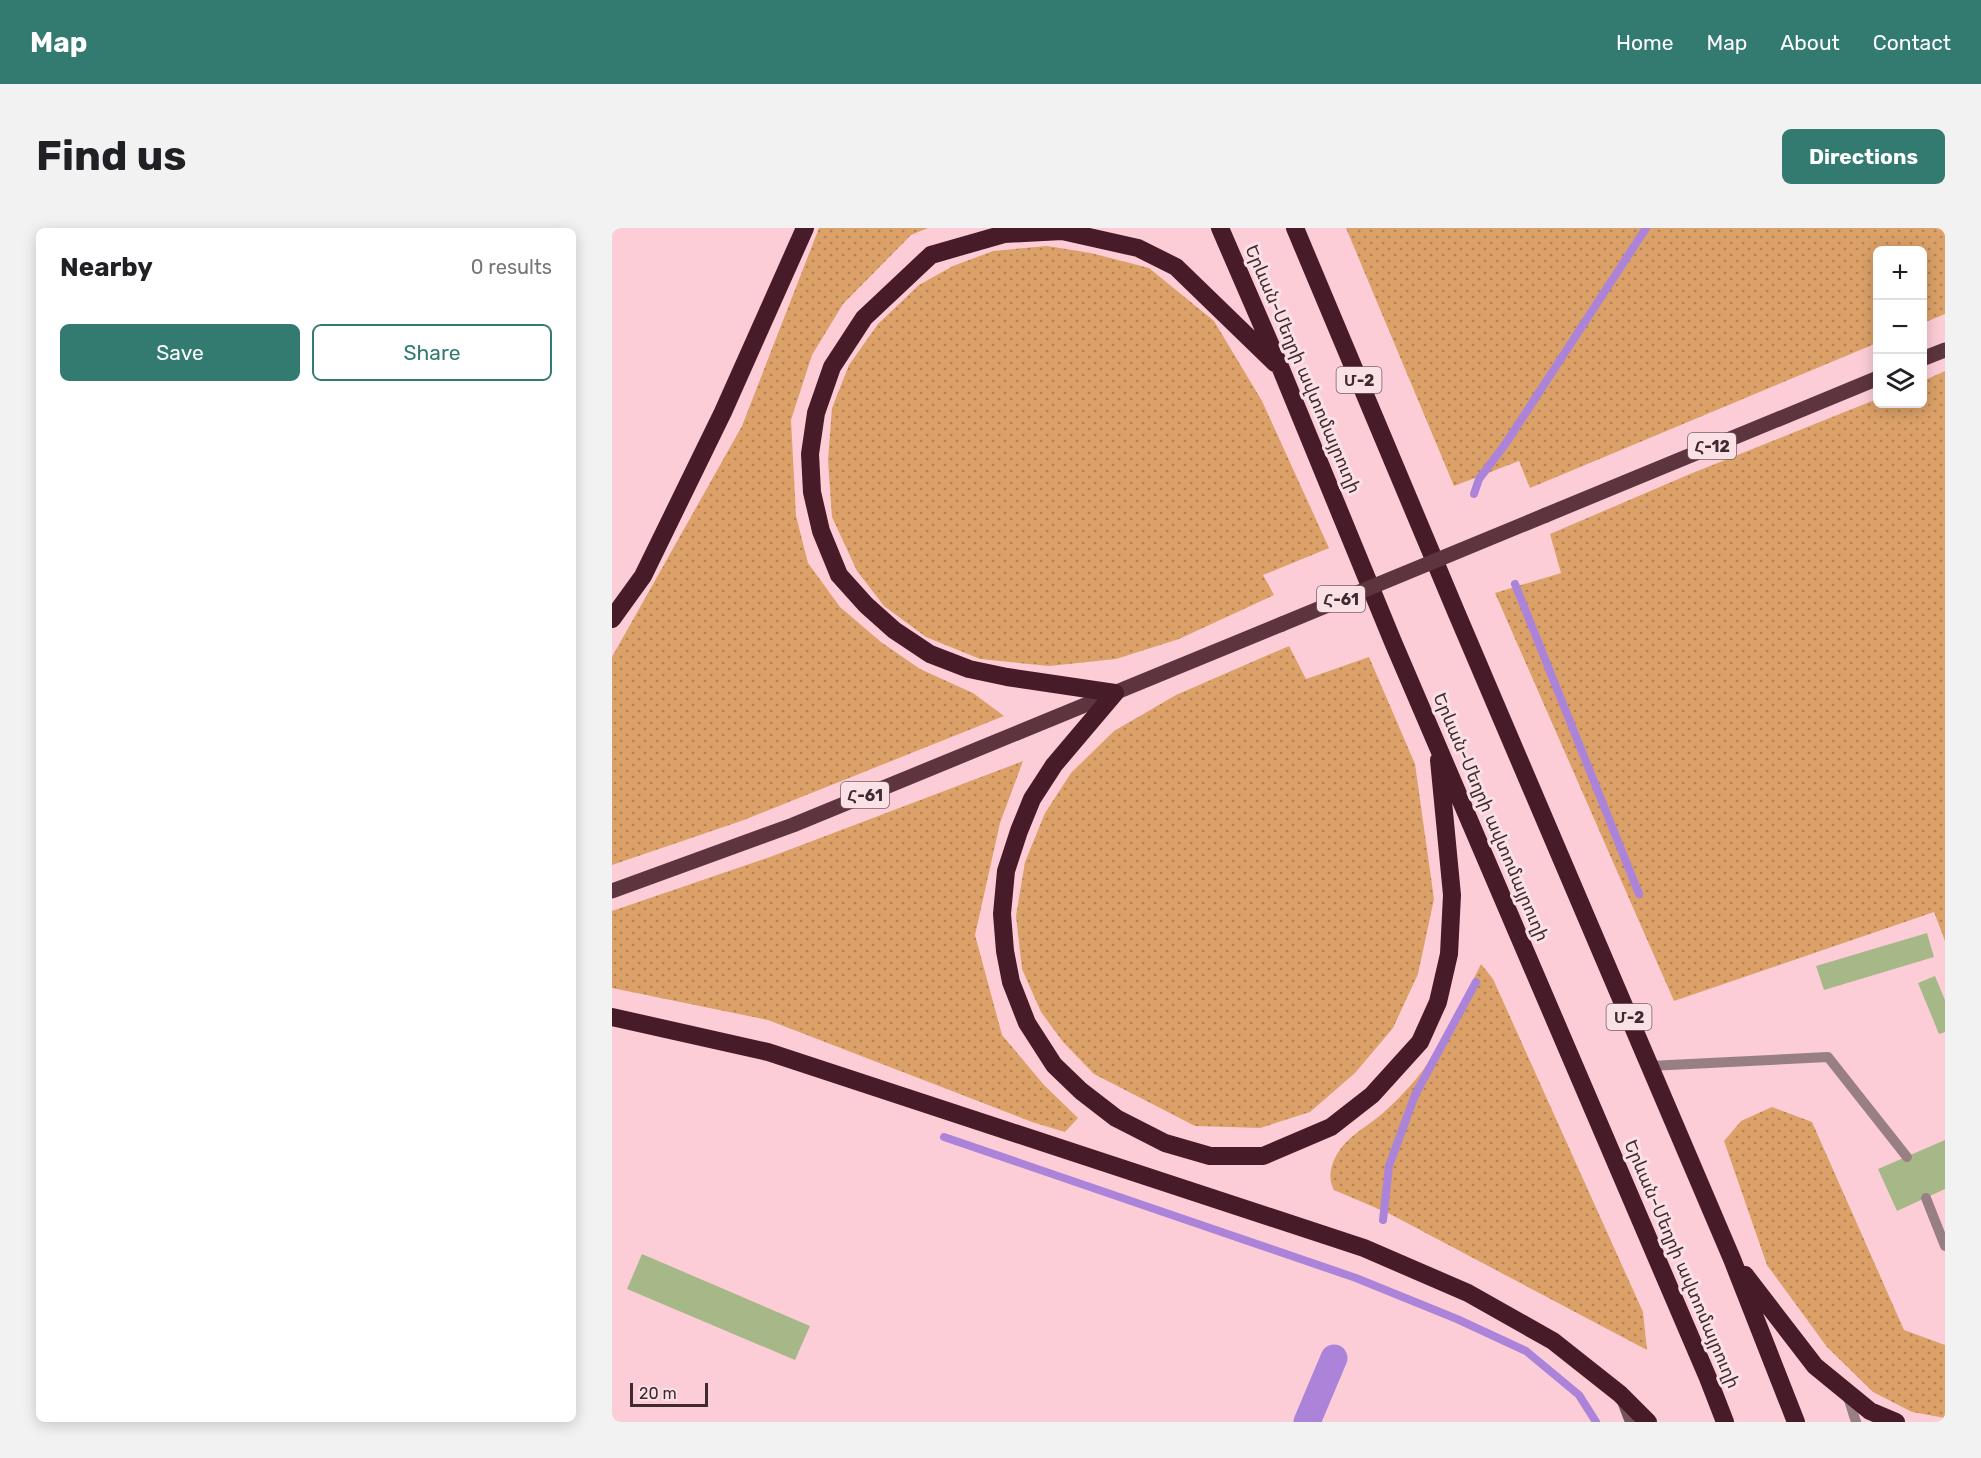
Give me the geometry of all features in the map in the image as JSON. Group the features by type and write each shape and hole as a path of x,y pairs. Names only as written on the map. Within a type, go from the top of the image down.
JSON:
{"highway":[{"path":"612,619 643,576 723,412 805,228"},
{"name":"Երևան-Մեղրի ավտոմայրուղի","path":"1220,228 1281,369 1393,642 1725,1422"},
{"name":"Մ-2","path":"1295,228 1456,614 1732,1259 1796,1422"},
{"path":"1115,693 969,669 930,654 894,630 852,590 840,575 820,531 812,492 810,453 816,413 832,366 864,318 931,255 1004,234 1062,231 1138,248 1176,267 1281,369"},
{"path":"1115,693 1054,765 1032,799 1019,831 1006,871 1002,914 1005,951 1011,982 1028,1023 1054,1065 1081,1091 1116,1118 1165,1143 1210,1156 1263,1156 1331,1127 1372,1095 1420,1042 1438,1002 1449,954 1452,896 1438,746"},
{"path":"612,1017 768,1052 1364,1248 1468,1293 1553,1341 1620,1394 1648,1422"},
{"path":"1732,1259 1815,1366 1870,1411 1896,1422"}],"main road":[{"path":"1927,357 1945,350"},
{"name":"Հ-12","path":"1400,575 1873,380"},
{"name":"Հ-61","path":"612,891 793,825 1400,575"}],"street":[{"path":"1620,1394 1631,1422"}],"lane":[{"path":"1650,1066 1828,1057 1907,1156"},
{"path":"1926,1198 1945,1246"},
{"path":"1846,1392 1856,1422"}],"shaded area":[{"path":"819,228 928,228 911,235 843,304 812,355 791,420 796,516 808,563 840,607 881,642 920,669 973,693 1004,716 744,820 612,865 612,657 742,426"},
{"path":"1346,228 1945,228 1945,314 1927,321 1927,246 1873,246 1873,345 1530,488 1519,461 1454,486"},
{"path":"1047,246 1091,253 1149,268 1214,321 1262,401 1329,548 1263,575 1274,595 1179,639 1116,659 1049,666 980,659 926,637 884,606 857,571 832,517 828,460 832,408 849,365 878,324 919,285 953,266 993,251"},
{"path":"1945,371 1945,941 1934,912 1674,1001 1495,593 1561,573 1550,534 1690,474 1873,401 1873,408 1927,408 1927,379"},
{"path":"1289,646 1306,679 1369,657 1415,764 1434,899 1418,974 1393,1028 1355,1073 1310,1112 1260,1128 1195,1126 1094,1074 1063,1042 1041,1012 1022,969 1016,916 1025,862 1045,813 1071,773 1114,731 1176,695"},
{"path":"1023,761 1000,823 975,935 1002,1035 1044,1085 1078,1118 1065,1132 1032,1122 768,1020 612,988 612,911 770,857"},
{"path":"1481,964 1493,979 1643,1312 1647,1350 1388,1213 1334,1190 1332,1186 1331,1169 1341,1149 1351,1137 1390,1107 1420,1074 1449,1028"},
{"path":"1772,1107 1812,1122 1904,1330 1945,1345 1945,1418 1912,1412 1873,1392 1827,1347 1767,1265 1724,1141 1741,1121"}],"building":[{"path":"1927,933 1934,957 1824,990 1816,966"},
{"path":"1935,976 1945,1000 1945,1032 1939,1034 1918,983"},
{"path":"1945,1140 1945,1189 1897,1211 1878,1169"},
{"path":"642,1254 810,1326 795,1360 627,1289"}],"waterway":[{"path":"1474,494 1479,479 1506,443 1646,228"},
{"path":"1515,584 1639,894"},
{"path":"1383,1220 1389,1166 1415,1095 1476,982"},
{"path":"944,1137 1356,1278 1457,1319 1526,1351 1579,1395 1596,1422"},
{"path":"1307,1422 1334,1358"}]}
